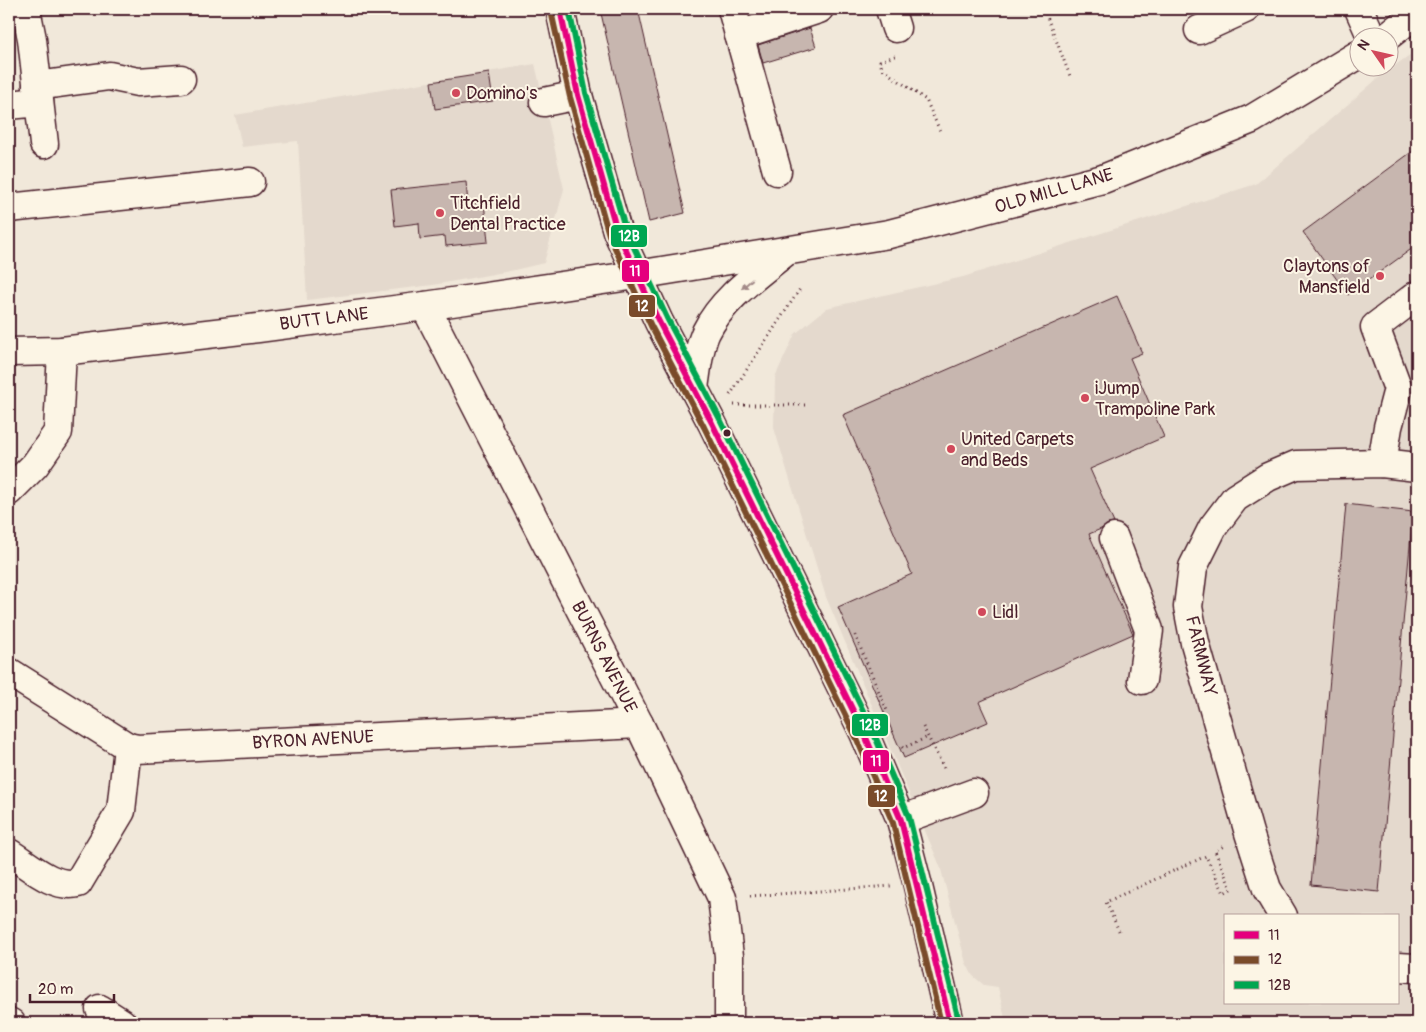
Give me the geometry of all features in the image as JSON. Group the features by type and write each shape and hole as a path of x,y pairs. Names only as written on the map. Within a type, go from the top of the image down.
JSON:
{"main road":[{"path":"26,9 32,39 44,144"},
{"path":"560,9 578,96 617,231 864,733 900,820 917,882 950,1023"},
{"path":"732,9 777,171"},
{"path":"739,35 819,9"},
{"path":"1198,30 1245,9"},
{"path":"1359,9 1368,28"},
{"path":"1398,28 1417,13"},
{"name":"OLD MILL LANE","path":"637,275 719,261 784,253 889,234 1103,179 1252,119 1348,61"},
{"path":"9,105 38,94 109,76 138,82 181,80"},
{"path":"544,102 578,96"},
{"path":"9,208 250,182"},
{"path":"694,388 700,348 706,332 715,318 726,302 784,253"},
{"name":"BUTT LANE","path":"9,352 62,351 425,306 637,275"},
{"path":"1382,463 1388,427 1398,389 1375,327 1417,295"},
{"name":"BURNS AVENUE","path":"425,306 639,724 722,898 729,956 728,1023"},
{"path":"9,491 35,465 58,432 62,351"},
{"name":"FARMWAY","path":"1282,914 1267,888 1249,833 1195,643 1188,607 1193,567 1213,527 1235,498 1268,477 1296,464 1382,463 1417,467"},
{"path":"1114,538 1149,630 1142,680"},
{"name":"BYRON AVENUE","path":"9,672 128,747 137,749 639,724"},
{"path":"9,853 56,882 68,886 78,883 122,812 128,747"},
{"path":"900,820 974,793"},
{"path":"1398,967 1417,968"},
{"path":"100,1009 122,1023"}],"path":[{"path":"1044,9 1070,76"},
{"path":"898,56 880,61 882,69 926,100 940,131"},
{"path":"726,400 800,289"},
{"path":"729,406 805,405"},
{"path":"855,634 892,722"},
{"path":"924,727 944,768"},
{"path":"899,739 903,748 928,737"},
{"path":"1119,931 1106,902 1206,856 1224,893 1231,889 1215,851 1249,833"},
{"path":"722,898 880,887"}],"shaded area":[{"path":"1417,50 1417,1023 1006,1023 998,987 984,985 973,976 966,963 940,866 826,597 774,428 775,377 795,334 827,308 963,277 1256,184 1378,78 1398,78 1398,63"},
{"path":"535,64 564,189 544,263 433,285 307,300 298,141 242,147 235,115"}],"building":[{"path":"600,9 638,9 685,213 649,222"},
{"path":"810,28 816,47 763,63 758,45"},
{"name":"Domino's","path":"489,73 493,101 435,109 431,82"},
{"path":"1417,148 1417,245 1348,295 1303,232"},
{"name":"Titchfield Dental Practice","path":"466,182 468,204 484,202 488,242 446,246 445,236 420,239 419,223 395,226 391,190"},
{"path":"1117,296 1142,353 1130,358 1164,437 1090,469 1114,523 1108,524 1089,534 1133,634 979,702 988,722 904,758 838,607 912,574 843,415"},
{"path":"1346,504 1413,512 1379,892 1311,885"}],"transit line":[{"name":"11","path":"560,9 578,95 617,231 659,322 712,423 864,733 901,820 950,1023"},
{"name":"12B","path":"569,9 586,93 625,228 667,318 720,419 872,729 909,817 959,1021"},
{"name":"12","path":"551,11 570,97 609,235 651,326 704,427 856,737 893,823 941,1023"}],"place":[{"name":"Domino's","path":"456,93"},
{"name":"Titchfield Dental Practice","path":"440,213"},
{"name":"Claytons of Mansfield","path":"1380,276"},
{"name":"iJump Trampoline Park","path":"1085,398"},
{"name":"United Carpets and Beds","path":"951,449"},
{"name":"Lidl","path":"982,612"}]}
